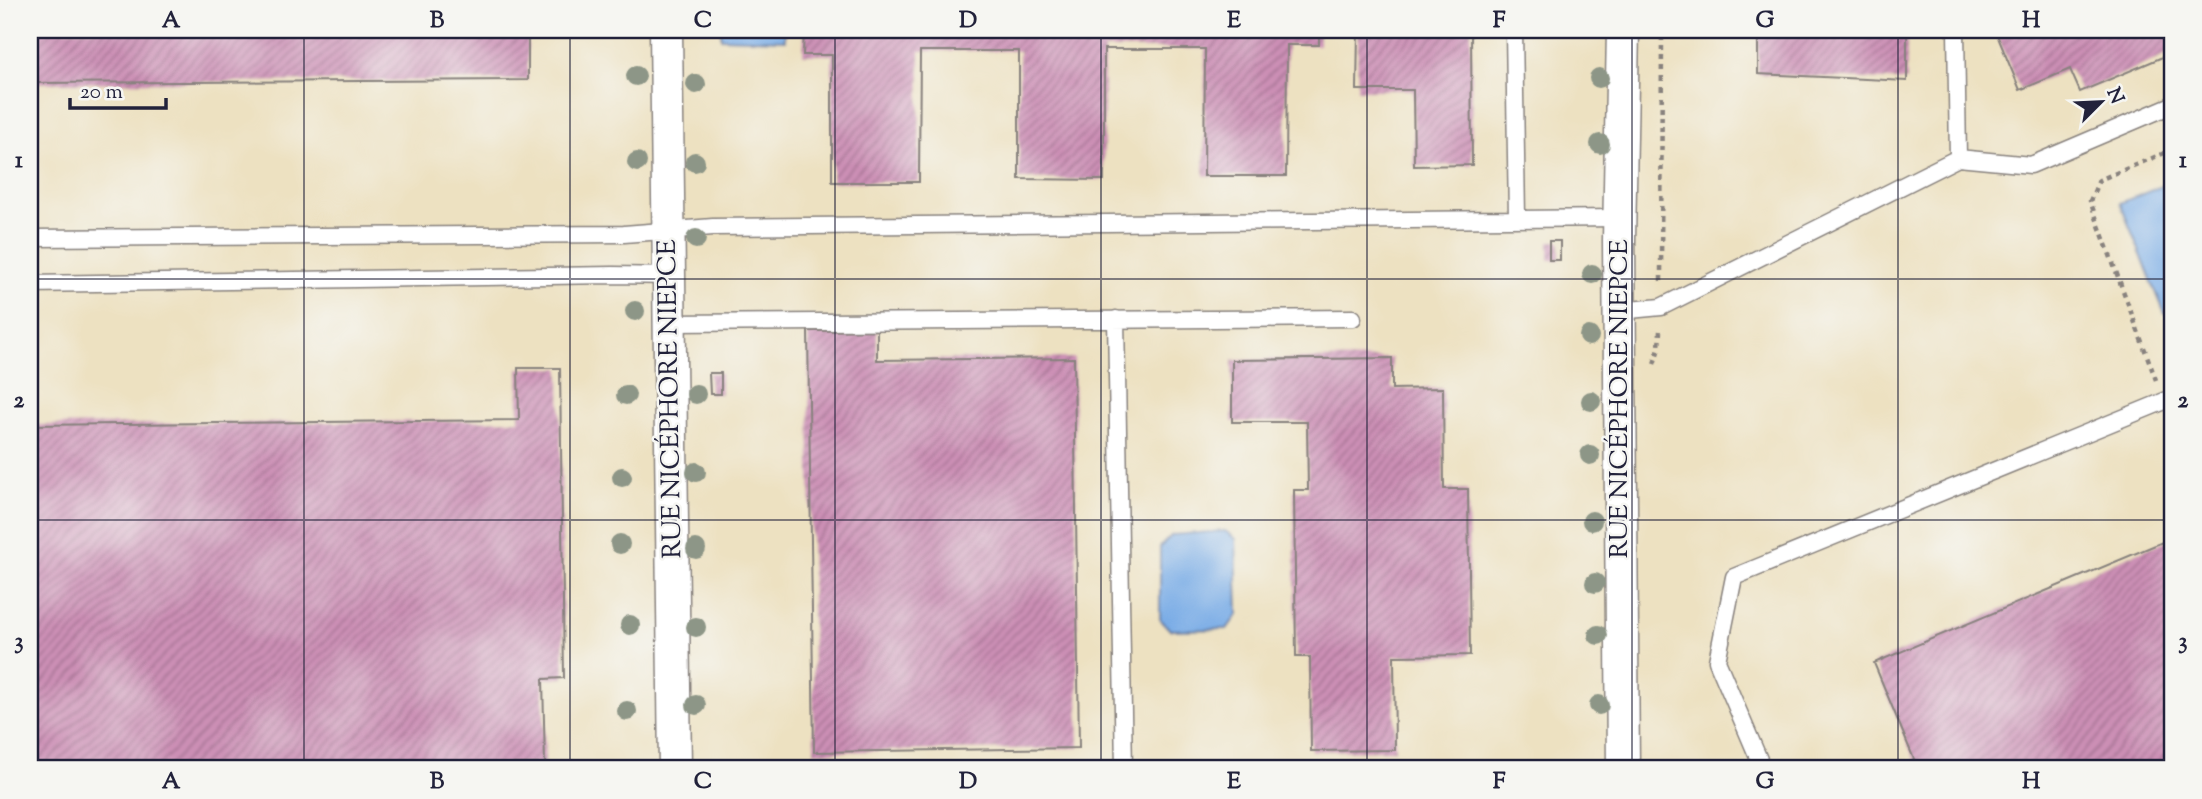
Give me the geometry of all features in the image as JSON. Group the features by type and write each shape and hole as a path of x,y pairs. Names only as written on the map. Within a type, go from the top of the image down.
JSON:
{"street":[{"name":"RUE NICÉPHORE NIEPCE","path":"666,30 675,769"},
{"name":"RUE NICÉPHORE NIEPCE","path":"1623,30 1619,218 1623,769"}],"lane":[{"path":"1514,30 1517,218"},
{"path":"1955,30 1958,158"},
{"path":"1619,311 1661,307 1958,158 2031,165 2172,105"},
{"path":"30,238 624,234 713,227 1619,218"},
{"path":"30,284 670,276"},
{"path":"671,323 1353,318"},
{"path":"1116,319 1124,769"},
{"path":"1763,769 1717,661 1734,577 2168,400"}],"path":[{"path":"2168,400 2090,201 2099,180 2172,150"}],"water":[{"path":"721,30 785,30 785,40 721,38"},
{"path":"2172,182 2172,311 2165,314 2120,203"},
{"path":"1225,531 1236,539 1238,614 1227,629 1170,630 1160,619 1160,547 1172,535"}],"building":[{"path":"30,30 528,30 528,80 30,83"},
{"path":"804,30 1319,30 1319,45 1287,45 1286,176 1204,176 1205,49 1104,49 1104,180 1019,179 1019,51 920,51 919,182 832,182 832,55 803,55"},
{"path":"1358,30 1471,30 1472,165 1414,166 1413,90 1357,90"},
{"path":"1758,30 1907,30 1907,81 1758,74"},
{"path":"1995,30 2172,30 2172,53 2080,92 2070,69 2020,90"},
{"path":"1549,241 1560,241 1560,260 1549,260"},
{"path":"877,330 877,360 1074,358 1079,748 814,752 808,331"},
{"path":"1392,358 1392,389 1443,388 1444,489 1468,489 1470,655 1394,656 1395,750 1311,751 1310,657 1296,657 1294,490 1308,490 1307,422 1232,422 1232,360"},
{"path":"518,368 560,368 564,678 543,679 545,764 30,769 30,425 519,420"},
{"path":"709,373 721,373 721,394 710,394"},
{"path":"2172,538 2172,769 1918,769 1874,663"}]}
